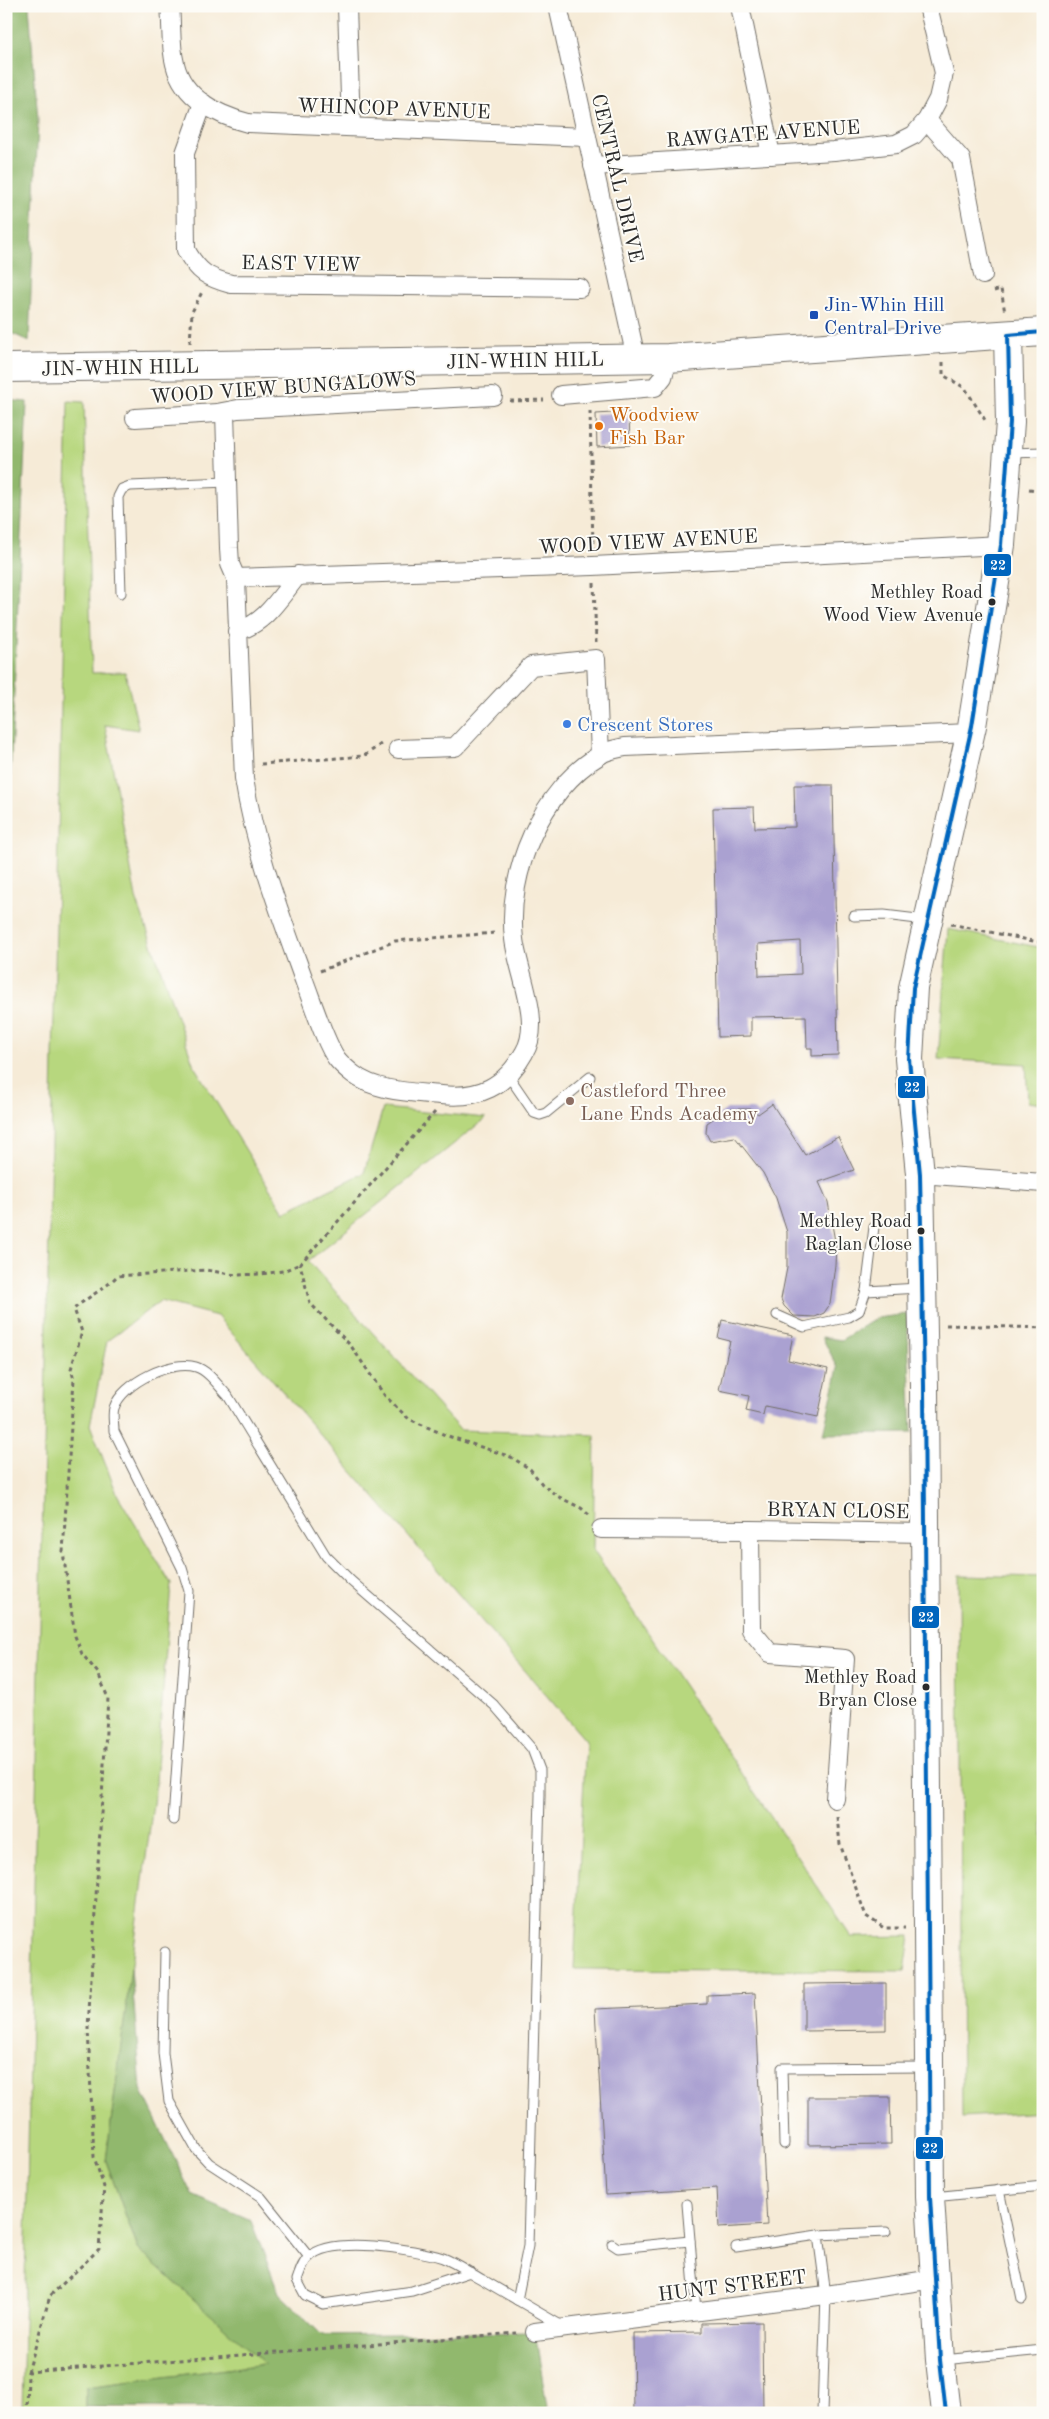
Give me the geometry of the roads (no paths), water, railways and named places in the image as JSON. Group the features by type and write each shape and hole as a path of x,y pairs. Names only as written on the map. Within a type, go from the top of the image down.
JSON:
{"main road":[{"name":"JIN-WHIN HILL","path":"6,368 668,358 1043,332"},
{"path":"946,2413 934,2279 930,2197 920,1174 909,1059 914,988 970,733 1001,545 1009,441 1008,335"}],"street":[{"name":"WHINCOP AVENUE","path":"170,6 175,64 187,92 225,117 248,123 587,137"},
{"path":"347,6 351,127"},
{"name":"CENTRAL DRIVE","path":"558,6 636,358"},
{"path":"740,6 771,155"},
{"path":"928,6 944,73 938,99 927,120 961,158 983,275"},
{"name":"EAST VIEW","path":"203,104 185,153 186,250 192,260 209,278 231,284 580,288"},
{"name":"RAWGATE AVENUE","path":"594,166 834,152 896,144 914,134 927,120"},
{"path":"561,395 655,387 663,377 668,358"},
{"name":"WOOD VIEW BUNGALOWS","path":"135,418 225,412 238,409 493,396"},
{"path":"225,412 230,564 236,578 243,766 247,797 269,882 303,977 336,1058 354,1075 374,1084 410,1092 450,1096 476,1094 487,1091 508,1074 525,1053 532,1028 514,932 514,912 520,866 532,834 560,790 600,755 625,748 970,733"},
{"name":"WOOD VIEW AVENUE","path":"236,578 593,566 1001,545"},
{"path":"237,631 250,628 263,618 298,576"},
{"path":"398,749 455,747 530,666 596,659 600,755"},
{"path":"920,1174 1043,1182"},
{"name":"BRYAN CLOSE","path":"601,1529 925,1533"},
{"name":"BRYAN CLOSE","path":"750,1530 751,1630 770,1653 845,1659 835,1799"},
{"name":"HUNT STREET","path":"535,2332 826,2295 934,2279"}],"lane":[{"path":"1009,441 1043,452"},
{"path":"121,593 118,497 122,489 130,486 227,482"},
{"path":"854,916 884,915 929,920"},
{"path":"508,1074 534,1113 540,1115 546,1113 590,1077"},
{"path":"777,1316 804,1328 849,1317 859,1311 866,1291 874,1227"},
{"path":"866,1291 921,1288"},
{"path":"173,1820 189,1591 182,1568 114,1431 114,1408 126,1389 150,1374 180,1366 196,1367 207,1374 228,1396 326,1556 351,1581 494,1705 532,1749 540,1770 528,2246 517,2300"},
{"path":"165,1952 163,2053 169,2101 196,2149 209,2163 261,2196 309,2257"},
{"path":"784,2144 782,2068 929,2067"},
{"path":"930,2197 1043,2186"},
{"path":"999,2190 1022,2299"},
{"path":"687,2204 696,2311"},
{"path":"736,2247 818,2235 886,2232"},
{"path":"818,2235 826,2295 822,2413"},
{"path":"612,2244 618,2248 690,2241"},
{"path":"470,2272 412,2291 323,2304 305,2295 297,2280 301,2267 309,2257 320,2250 356,2244 443,2258 470,2272 565,2328"},
{"path":"940,2360 1043,2350"}],"place":[{"name":"Jin-Whin Hill Central Drive","path":"814,315"},
{"name":"Woodview Fish Bar","path":"599,426"},
{"name":"Methley Road Wood View Avenue","path":"992,602"},
{"name":"Crescent Stores","path":"567,724"},
{"name":"Castleford Three Lane Ends Academy","path":"570,1101"},
{"name":"Methley Road Raglan Close","path":"921,1231"},
{"name":"Methley Road Bryan Close","path":"926,1687"}]}
